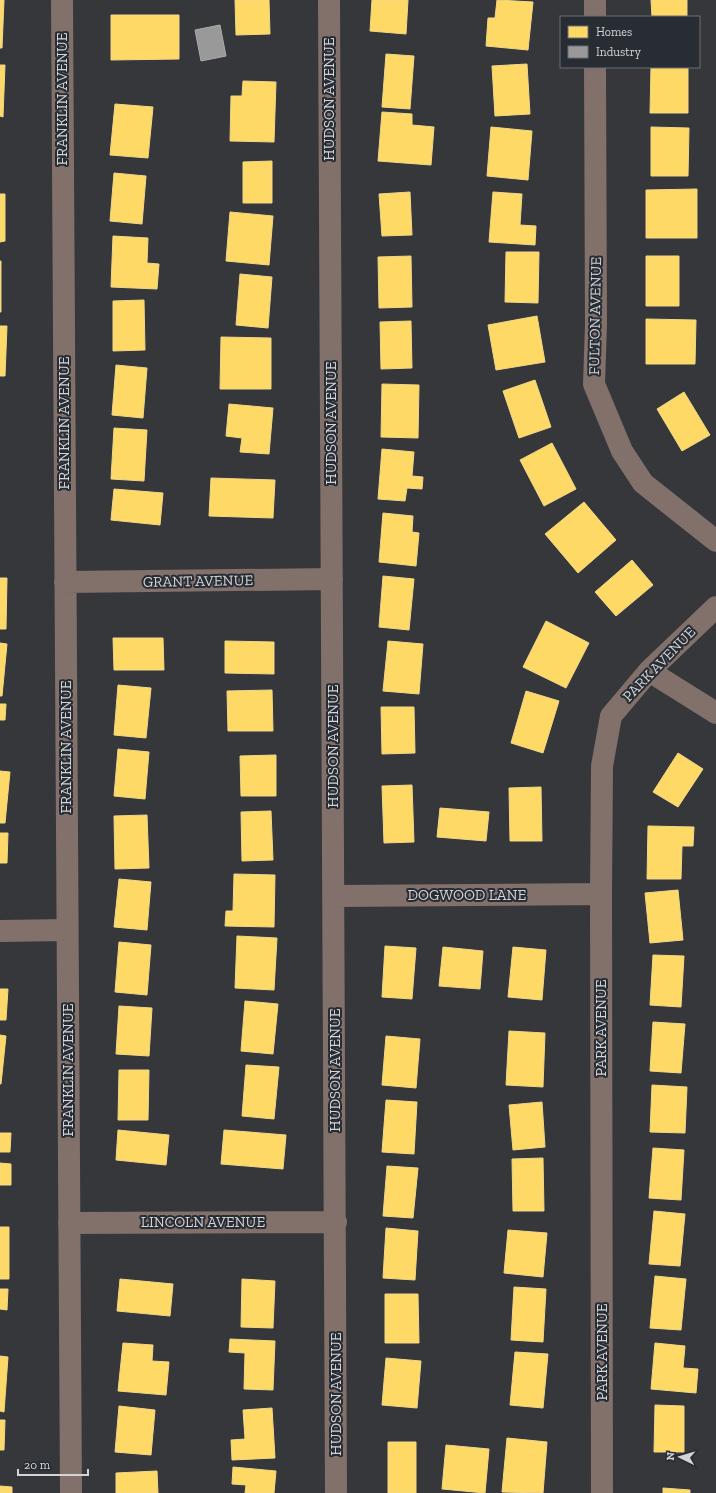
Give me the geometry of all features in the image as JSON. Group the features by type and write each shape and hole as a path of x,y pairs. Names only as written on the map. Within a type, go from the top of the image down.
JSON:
{"street":[{"name":"FRANKLIN AVENUE","path":"62,0 71,1493"},
{"name":"HUDSON AVENUE","path":"329,0 336,1222 336,1493"},
{"path":"595,0 595,16"},
{"name":"FULTON AVENUE","path":"595,68 596,324 594,384 622,451 643,483 716,541"},
{"name":"GRANT AVENUE","path":"65,582 332,579"},
{"name":"PARK AVENUE","path":"602,1493 602,766 611,716 648,671 716,607"},
{"path":"648,671 716,713"},
{"name":"DOGWOOD LANE","path":"334,896 601,894"},
{"path":"0,931 67,930"},
{"name":"LINCOLN AVENUE","path":"69,1223 336,1222"}],"building: Homes":[{"path":"0,0 4,0 2,48 0,48"},
{"path":"235,0 269,0 270,34 236,35"},
{"path":"372,0 408,0 406,34 370,31"},
{"path":"497,0 533,2 528,50 486,46 488,18 495,18"},
{"path":"651,0 687,0 687,16 652,16"},
{"path":"111,15 179,15 179,59 111,60"},
{"path":"386,54 414,56 410,109 382,107"},
{"path":"527,64 530,114 495,116 492,66"},
{"path":"0,65 5,65 3,117 0,116"},
{"path":"651,68 688,68 688,113 650,113"},
{"path":"243,81 276,82 274,142 230,141 231,96 242,96"},
{"path":"115,104 153,107 148,158 110,155"},
{"path":"382,112 412,114 412,125 434,127 431,165 378,161"},
{"path":"491,127 532,131 528,180 487,176"},
{"path":"651,127 689,128 688,176 651,176"},
{"path":"272,161 272,203 243,203 243,162"},
{"path":"114,173 146,176 142,224 110,221"},
{"path":"697,189 697,238 646,238 646,190"},
{"path":"410,192 412,235 382,236 379,194"},
{"path":"493,192 522,194 520,225 536,226 535,245 489,242"},
{"path":"0,194 5,194 5,241 0,242"},
{"path":"230,212 273,216 269,265 226,261"},
{"path":"113,236 148,238 147,263 159,264 157,289 111,287"},
{"path":"506,252 539,252 538,303 505,302"},
{"path":"411,256 412,307 379,308 378,257"},
{"path":"646,256 679,256 679,306 646,306"},
{"path":"1,261 1,312 0,312"},
{"path":"240,274 272,277 268,328 236,325"},
{"path":"144,300 145,350 113,351 113,301"},
{"path":"537,316 545,362 496,370 488,325"},
{"path":"646,319 696,320 695,364 646,364"},
{"path":"411,321 412,368 381,369 380,322"},
{"path":"0,326 7,326 5,376 0,376"},
{"path":"221,337 271,338 271,389 220,389"},
{"path":"116,365 147,368 143,418 112,415"},
{"path":"535,380 551,427 519,438 503,391"},
{"path":"382,384 419,385 418,438 381,437"},
{"path":"684,392 710,435 682,451 657,409"},
{"path":"229,404 273,408 269,454 240,452 242,438 226,436"},
{"path":"114,428 147,430 144,481 111,479"},
{"path":"552,443 576,489 544,506 520,460"},
{"path":"382,449 414,452 412,476 423,477 422,489 407,488 405,501 378,499"},
{"path":"211,478 275,480 273,518 209,516"},
{"path":"114,489 163,493 160,525 111,520"},
{"path":"584,502 616,540 578,573 545,534"},
{"path":"383,513 413,516 412,532 419,533 416,566 379,562"},
{"path":"632,560 653,585 616,616 595,592"},
{"path":"383,576 414,579 409,630 379,627"},
{"path":"0,578 7,578 6,629 0,629"},
{"path":"546,621 589,643 566,688 523,667"},
{"path":"113,638 163,638 164,670 114,670"},
{"path":"225,641 274,642 274,674 225,673"},
{"path":"388,641 423,644 419,694 383,691"},
{"path":"0,643 7,644 2,696 0,696"},
{"path":"118,685 151,688 146,738 114,735"},
{"path":"272,690 273,731 228,731 227,691"},
{"path":"526,691 559,701 543,753 511,743"},
{"path":"0,704 6,704 5,720 0,720"},
{"path":"381,707 414,707 415,753 382,754"},
{"path":"118,749 149,752 145,799 114,796"},
{"path":"678,753 703,769 678,807 653,792"},
{"path":"276,755 276,796 241,796 240,756"},
{"path":"0,771 10,772 5,823 0,823"},
{"path":"412,785 414,842 384,843 382,786"},
{"path":"541,787 542,841 510,841 509,788"},
{"path":"440,808 489,812 486,841 437,837"},
{"path":"271,811 273,860 242,861 241,812"},
{"path":"147,815 149,868 115,869 114,816"},
{"path":"648,826 694,827 693,846 682,846 681,879 647,879"},
{"path":"0,833 8,833 7,863 0,863"},
{"path":"234,874 275,875 274,927 225,926 226,911 233,911"},
{"path":"119,879 151,882 147,930 114,927"},
{"path":"678,890 683,940 650,943 645,893"},
{"path":"237,936 277,938 274,990 235,988"},
{"path":"119,942 151,945 147,995 115,992"},
{"path":"385,946 416,948 412,999 382,997"},
{"path":"443,947 483,951 480,989 439,986"},
{"path":"513,947 546,950 542,1000 508,997"},
{"path":"653,955 684,956 681,1007 650,1005"},
{"path":"0,989 8,989 6,1020 0,1020"},
{"path":"245,1001 278,1004 273,1054 241,1051"},
{"path":"119,1006 152,1008 149,1056 116,1054"},
{"path":"653,1022 685,1024 681,1073 650,1071"},
{"path":"509,1031 545,1033 543,1087 506,1085"},
{"path":"0,1035 6,1036 1,1084 0,1084"},
{"path":"386,1036 420,1039 416,1088 382,1085"},
{"path":"246,1065 279,1067 274,1119 242,1116"},
{"path":"119,1070 149,1070 148,1120 118,1120"},
{"path":"652,1085 687,1087 685,1133 650,1132"},
{"path":"386,1100 417,1102 414,1154 382,1152"},
{"path":"542,1102 545,1147 513,1150 509,1105"},
{"path":"118,1130 169,1135 166,1165 116,1160"},
{"path":"224,1130 286,1135 283,1169 221,1164"},
{"path":"0,1133 11,1133 10,1152 0,1152"},
{"path":"653,1148 684,1150 681,1200 649,1198"},
{"path":"543,1158 544,1211 513,1211 512,1159"},
{"path":"0,1163 11,1164 11,1185 0,1185"},
{"path":"387,1166 418,1168 413,1218 383,1216"},
{"path":"654,1211 685,1214 680,1266 649,1264"},
{"path":"0,1227 9,1227 9,1279 0,1279"},
{"path":"386,1228 418,1231 415,1280 383,1278"},
{"path":"508,1230 547,1233 543,1277 504,1273"},
{"path":"655,1276 686,1279 681,1330 650,1328"},
{"path":"120,1279 173,1284 170,1316 117,1311"},
{"path":"242,1279 275,1281 273,1328 241,1327"},
{"path":"514,1287 546,1289 543,1342 511,1340"},
{"path":"0,1289 8,1289 7,1310 0,1309"},
{"path":"385,1294 418,1294 419,1343 385,1343"},
{"path":"230,1339 275,1341 273,1390 244,1389 245,1353 229,1352"},
{"path":"123,1343 153,1345 152,1361 169,1362 166,1395 118,1391"},
{"path":"655,1343 685,1346 683,1368 698,1369 696,1393 651,1389"},
{"path":"515,1352 548,1354 543,1408 510,1405"},
{"path":"0,1356 8,1357 4,1412 0,1411"},
{"path":"386,1358 421,1361 417,1408 382,1405"},
{"path":"655,1405 684,1406 684,1452 654,1452"},
{"path":"119,1406 155,1410 151,1455 115,1452"},
{"path":"272,1408 275,1458 232,1460 231,1440 245,1439 243,1410"},
{"path":"0,1420 5,1420 4,1450 0,1450"},
{"path":"507,1438 547,1442 543,1493 502,1492"},
{"path":"388,1442 416,1442 416,1493 388,1493"},
{"path":"446,1445 489,1449 485,1493 442,1489"},
{"path":"233,1467 276,1471 274,1493 245,1493 246,1485 232,1484"},
{"path":"157,1471 158,1493 116,1493 116,1473"},
{"path":"0,1486 12,1487 12,1493 0,1493"},
{"path":"663,1488 690,1490 690,1493 663,1493"}],"building: Industry":[{"path":"220,25 226,56 201,61 195,30"}]}
